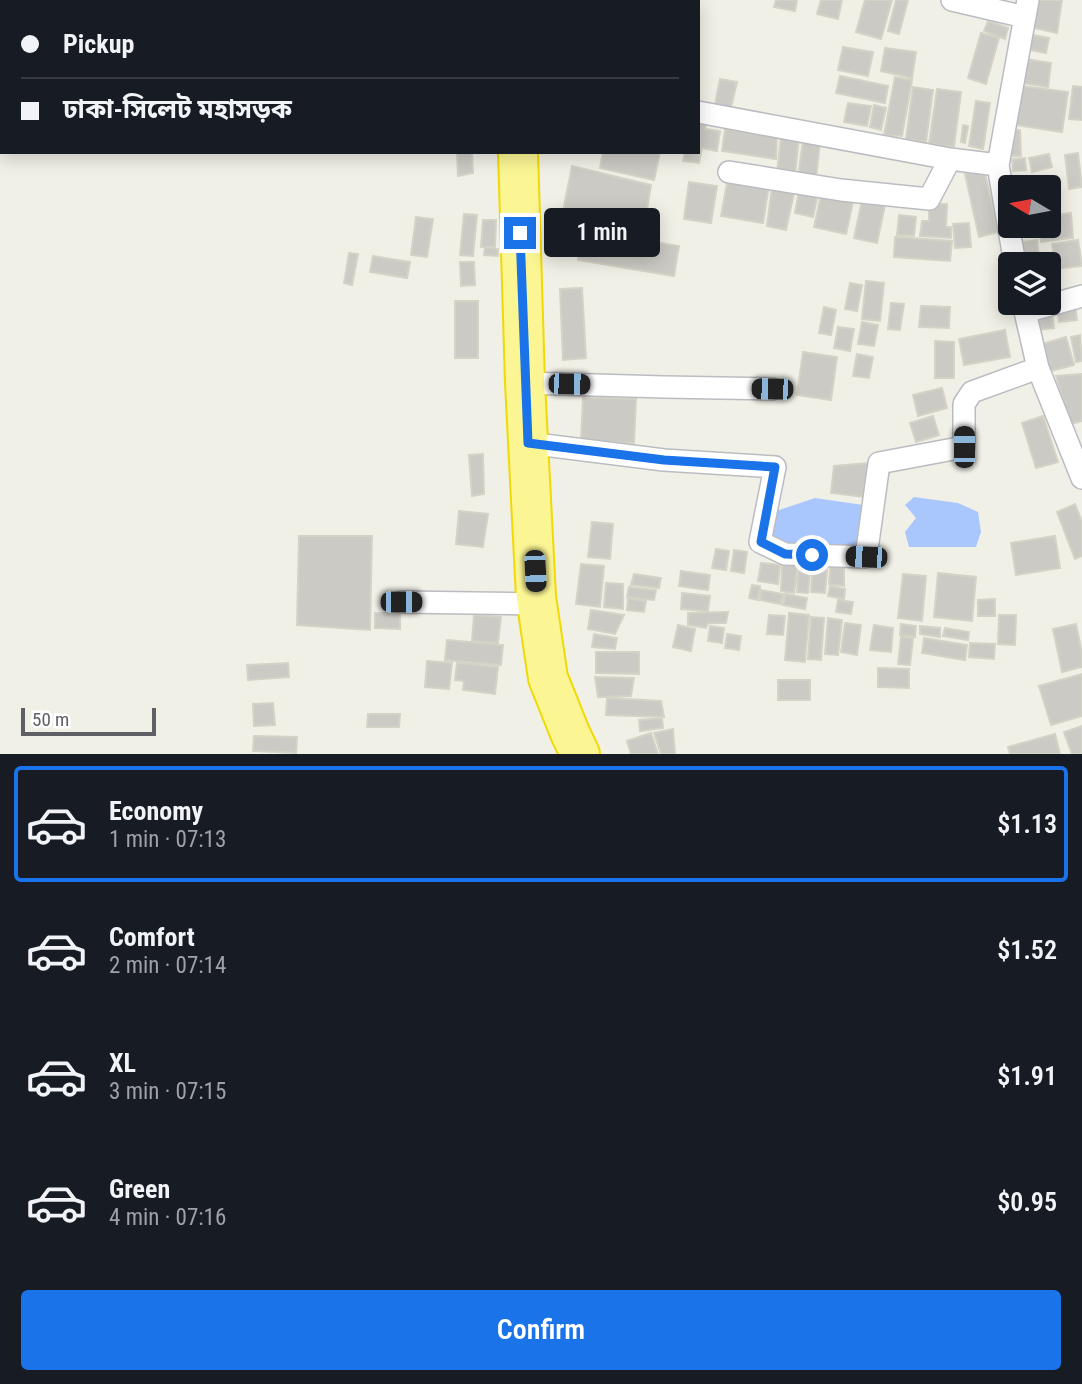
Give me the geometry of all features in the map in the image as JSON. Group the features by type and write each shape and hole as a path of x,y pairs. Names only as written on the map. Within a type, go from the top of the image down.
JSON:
{"highway":[{"path":"518,154 525,383 537,604 548,678 580,754"}],"street":[{"path":"952,0 1027,8 998,165 1013,252"},
{"path":"700,112 950,159 998,165"},
{"path":"729,172 841,190 929,199 950,159"},
{"path":"1061,300 1082,296"},
{"path":"1026,315 1038,368 1082,478"},
{"path":"528,443 664,460 775,467 761,542 785,554 866,557 879,463 964,447 964,404 972,392 1038,368"},
{"path":"525,383 772,389"},
{"path":"401,602 537,604"}],"water":[{"path":"914,497 958,503 978,512 981,532 976,547 909,547 905,532 916,518 905,505"},
{"path":"815,498 870,506 864,551 772,542 773,512"}],"building":[{"path":"776,0 797,0 795,11 774,7"},
{"path":"821,0 842,0 838,19 817,14"},
{"path":"865,0 892,0 881,39 856,32"},
{"path":"896,0 908,0 899,34 888,31"},
{"path":"1037,0 1062,0 1057,33 1030,27"},
{"path":"988,21 1008,28 1005,39 984,31"},
{"path":"981,33 999,38 986,84 968,78"},
{"path":"1028,34 1049,38 1046,53 1025,49"},
{"path":"843,47 873,52 868,76 838,70"},
{"path":"885,48 916,52 912,78 881,71"},
{"path":"1020,58 1051,63 1048,87 1016,82"},
{"path":"840,76 888,86 885,103 836,93"},
{"path":"895,77 912,80 902,136 884,135"},
{"path":"720,79 737,82 730,112 714,109"},
{"path":"1022,86 1068,92 1062,132 1016,125"},
{"path":"1073,86 1082,87 1082,120 1069,119"},
{"path":"913,87 933,90 926,142 906,139"},
{"path":"937,89 961,92 954,147 929,144"},
{"path":"976,101 990,103 983,149 969,146"},
{"path":"848,103 871,106 867,126 844,122"},
{"path":"874,105 886,108 881,130 870,127"},
{"path":"700,114 707,116 705,129 720,131 717,151 702,148 699,163 683,161 685,154 700,154"},
{"path":"963,125 968,126 965,143 961,142"},
{"path":"725,129 777,136 776,159 722,151"},
{"path":"1007,130 1020,130 1021,156 1008,156"},
{"path":"781,136 799,138 795,175 777,173"},
{"path":"803,140 820,142 816,179 798,177"},
{"path":"1078,153 1082,187 1069,189 1065,155"},
{"path":"457,154 472,154 473,173 458,176"},
{"path":"603,154 660,154 654,180 600,168"},
{"path":"1049,154 1052,167 1032,172 1029,158"},
{"path":"1025,158 1026,170 1013,171 1012,159"},
{"path":"572,166 651,185 643,235 562,216"},
{"path":"984,169 998,232 979,237 965,174"},
{"path":"728,178 769,185 763,223 721,216"},
{"path":"689,182 717,186 711,223 684,219"},
{"path":"772,186 795,189 786,230 767,226"},
{"path":"799,190 818,194 813,217 795,213"},
{"path":"821,195 853,202 846,234 814,227"},
{"path":"862,200 885,205 877,243 854,238"},
{"path":"929,204 947,204 946,227 951,227 951,238 920,236 922,221 929,221"},
{"path":"1071,213 1073,238 1041,242 1041,238 1061,238 1061,214"},
{"path":"464,214 477,215 473,256 460,255"},
{"path":"899,215 916,217 914,236 897,235"},
{"path":"416,217 433,219 427,257 411,255"},
{"path":"483,220 496,220 495,247 481,247"},
{"path":"969,223 971,247 955,248 953,224"},
{"path":"583,230 679,246 674,276 578,260"},
{"path":"895,237 952,241 950,261 894,257"},
{"path":"1037,240 1038,252 1023,252 1022,242"},
{"path":"1078,240 1082,266 1061,268 1061,252 1053,252 1052,244"},
{"path":"485,247 498,249 498,256 484,255"},
{"path":"349,253 358,254 352,285 344,283"},
{"path":"373,256 410,262 407,278 370,272"},
{"path":"460,262 474,262 475,285 461,286"},
{"path":"866,281 884,283 880,321 862,319"},
{"path":"850,283 862,285 857,311 845,309"},
{"path":"582,288 586,358 563,360 560,289"},
{"path":"455,301 478,301 478,358 455,358"},
{"path":"891,303 904,304 900,330 888,329"},
{"path":"1075,304 1077,320 1059,322 1061,306"},
{"path":"921,306 950,307 949,328 919,327"},
{"path":"824,307 836,310 831,335 819,333"},
{"path":"1033,315 1052,315 1054,328 1036,330"},
{"path":"862,322 878,325 874,346 858,344"},
{"path":"838,327 854,329 850,351 834,348"},
{"path":"1005,330 1010,357 964,365 959,339"},
{"path":"1080,335 1082,361 1076,362 1071,337"},
{"path":"1066,337 1074,365 1043,373 1036,346"},
{"path":"935,341 954,342 954,378 935,378"},
{"path":"803,352 837,357 831,400 797,395"},
{"path":"857,354 873,357 869,378 853,376"},
{"path":"1082,374 1082,421 1071,424 1056,376"},
{"path":"942,388 947,408 918,416 913,395"},
{"path":"583,397 636,399 634,443 581,441"},
{"path":"933,416 939,435 916,442 910,423"},
{"path":"1043,416 1058,462 1036,468 1022,423"},
{"path":"483,454 484,494 472,496 469,455"},
{"path":"868,463 863,497 831,493 834,466"},
{"path":"1075,504 1082,522 1082,556 1075,559 1057,512"},
{"path":"459,511 488,514 483,547 456,544"},
{"path":"592,522 613,524 610,559 588,557"},
{"path":"299,536 372,536 370,630 297,625"},
{"path":"1055,536 1060,568 1016,575 1011,543"},
{"path":"716,549 729,551 726,570 712,568"},
{"path":"734,550 747,552 744,573 731,571"},
{"path":"831,559 844,560 844,586 829,584"},
{"path":"799,561 811,562 808,593 797,592"},
{"path":"813,561 828,561 825,593 811,592"},
{"path":"761,563 780,565 778,584 758,581"},
{"path":"581,564 604,566 600,607 576,604"},
{"path":"782,565 798,565 794,593 781,591"},
{"path":"681,571 710,575 708,590 679,586"},
{"path":"938,573 976,577 972,621 934,617"},
{"path":"634,574 661,578 659,588 631,585"},
{"path":"903,574 926,576 922,621 898,618"},
{"path":"606,583 623,584 623,609 604,607"},
{"path":"752,585 760,586 758,600 749,598"},
{"path":"830,586 845,589 844,599 828,596"},
{"path":"629,587 656,590 654,600 627,597"},
{"path":"761,590 783,594 781,604 760,600"},
{"path":"682,593 710,596 708,611 681,609"},
{"path":"785,594 807,598 805,609 783,605"},
{"path":"628,598 646,601 644,612 627,610"},
{"path":"995,599 995,616 978,616 978,600"},
{"path":"838,600 853,602 851,614 836,612"},
{"path":"591,610 624,615 615,634 588,629"},
{"path":"728,612 726,623 708,623 706,628 688,625 688,613"},
{"path":"375,613 400,613 400,629 375,628"},
{"path":"789,613 809,615 805,662 785,660"},
{"path":"474,615 501,617 498,643 472,641"},
{"path":"769,615 785,616 783,635 767,634"},
{"path":"999,615 1016,615 1015,645 998,644"},
{"path":"811,617 824,618 821,660 808,659"},
{"path":"828,618 842,620 838,655 825,654"},
{"path":"845,623 861,625 857,655 841,652"},
{"path":"901,624 916,626 915,637 900,635"},
{"path":"1076,624 1082,667 1062,672 1053,629"},
{"path":"678,625 695,629 691,651 673,647"},
{"path":"874,625 893,628 891,652 870,650"},
{"path":"710,626 724,628 722,643 708,641"},
{"path":"920,626 940,628 940,637 920,634"},
{"path":"945,628 969,632 968,640 943,636"},
{"path":"594,634 617,638 615,649 592,647"},
{"path":"727,634 741,636 739,650 725,648"},
{"path":"901,637 913,638 910,665 898,664"},
{"path":"924,638 967,645 965,660 922,653"},
{"path":"447,640 503,645 501,665 445,660"},
{"path":"970,643 995,644 994,659 969,657"},
{"path":"596,652 639,652 639,674 596,673"},
{"path":"427,661 452,663 449,689 425,687"},
{"path":"288,663 289,677 248,680 247,665"},
{"path":"457,663 498,667 495,694 463,690 464,681 455,680"},
{"path":"878,668 909,669 909,688 878,687"},
{"path":"1082,674 1082,716 1051,725 1039,686"},
{"path":"595,677 634,678 631,696 598,697"},
{"path":"778,680 810,680 810,700 778,700"},
{"path":"607,698 661,701 664,717 606,715"},
{"path":"273,703 275,725 254,726 253,704"},
{"path":"368,714 400,714 399,727 367,727"},
{"path":"662,718 663,728 640,731 639,720"},
{"path":"1082,726 1082,754 1072,754 1064,732"},
{"path":"673,729 675,754 661,754 654,733"},
{"path":"651,733 658,754 631,754 627,741"},
{"path":"1055,734 1060,754 1010,754 1008,747"},
{"path":"254,736 297,737 296,753 253,751"}],"route":[{"path":"520,233 528,443 664,460 775,467 761,542 785,554 812,555"}]}
